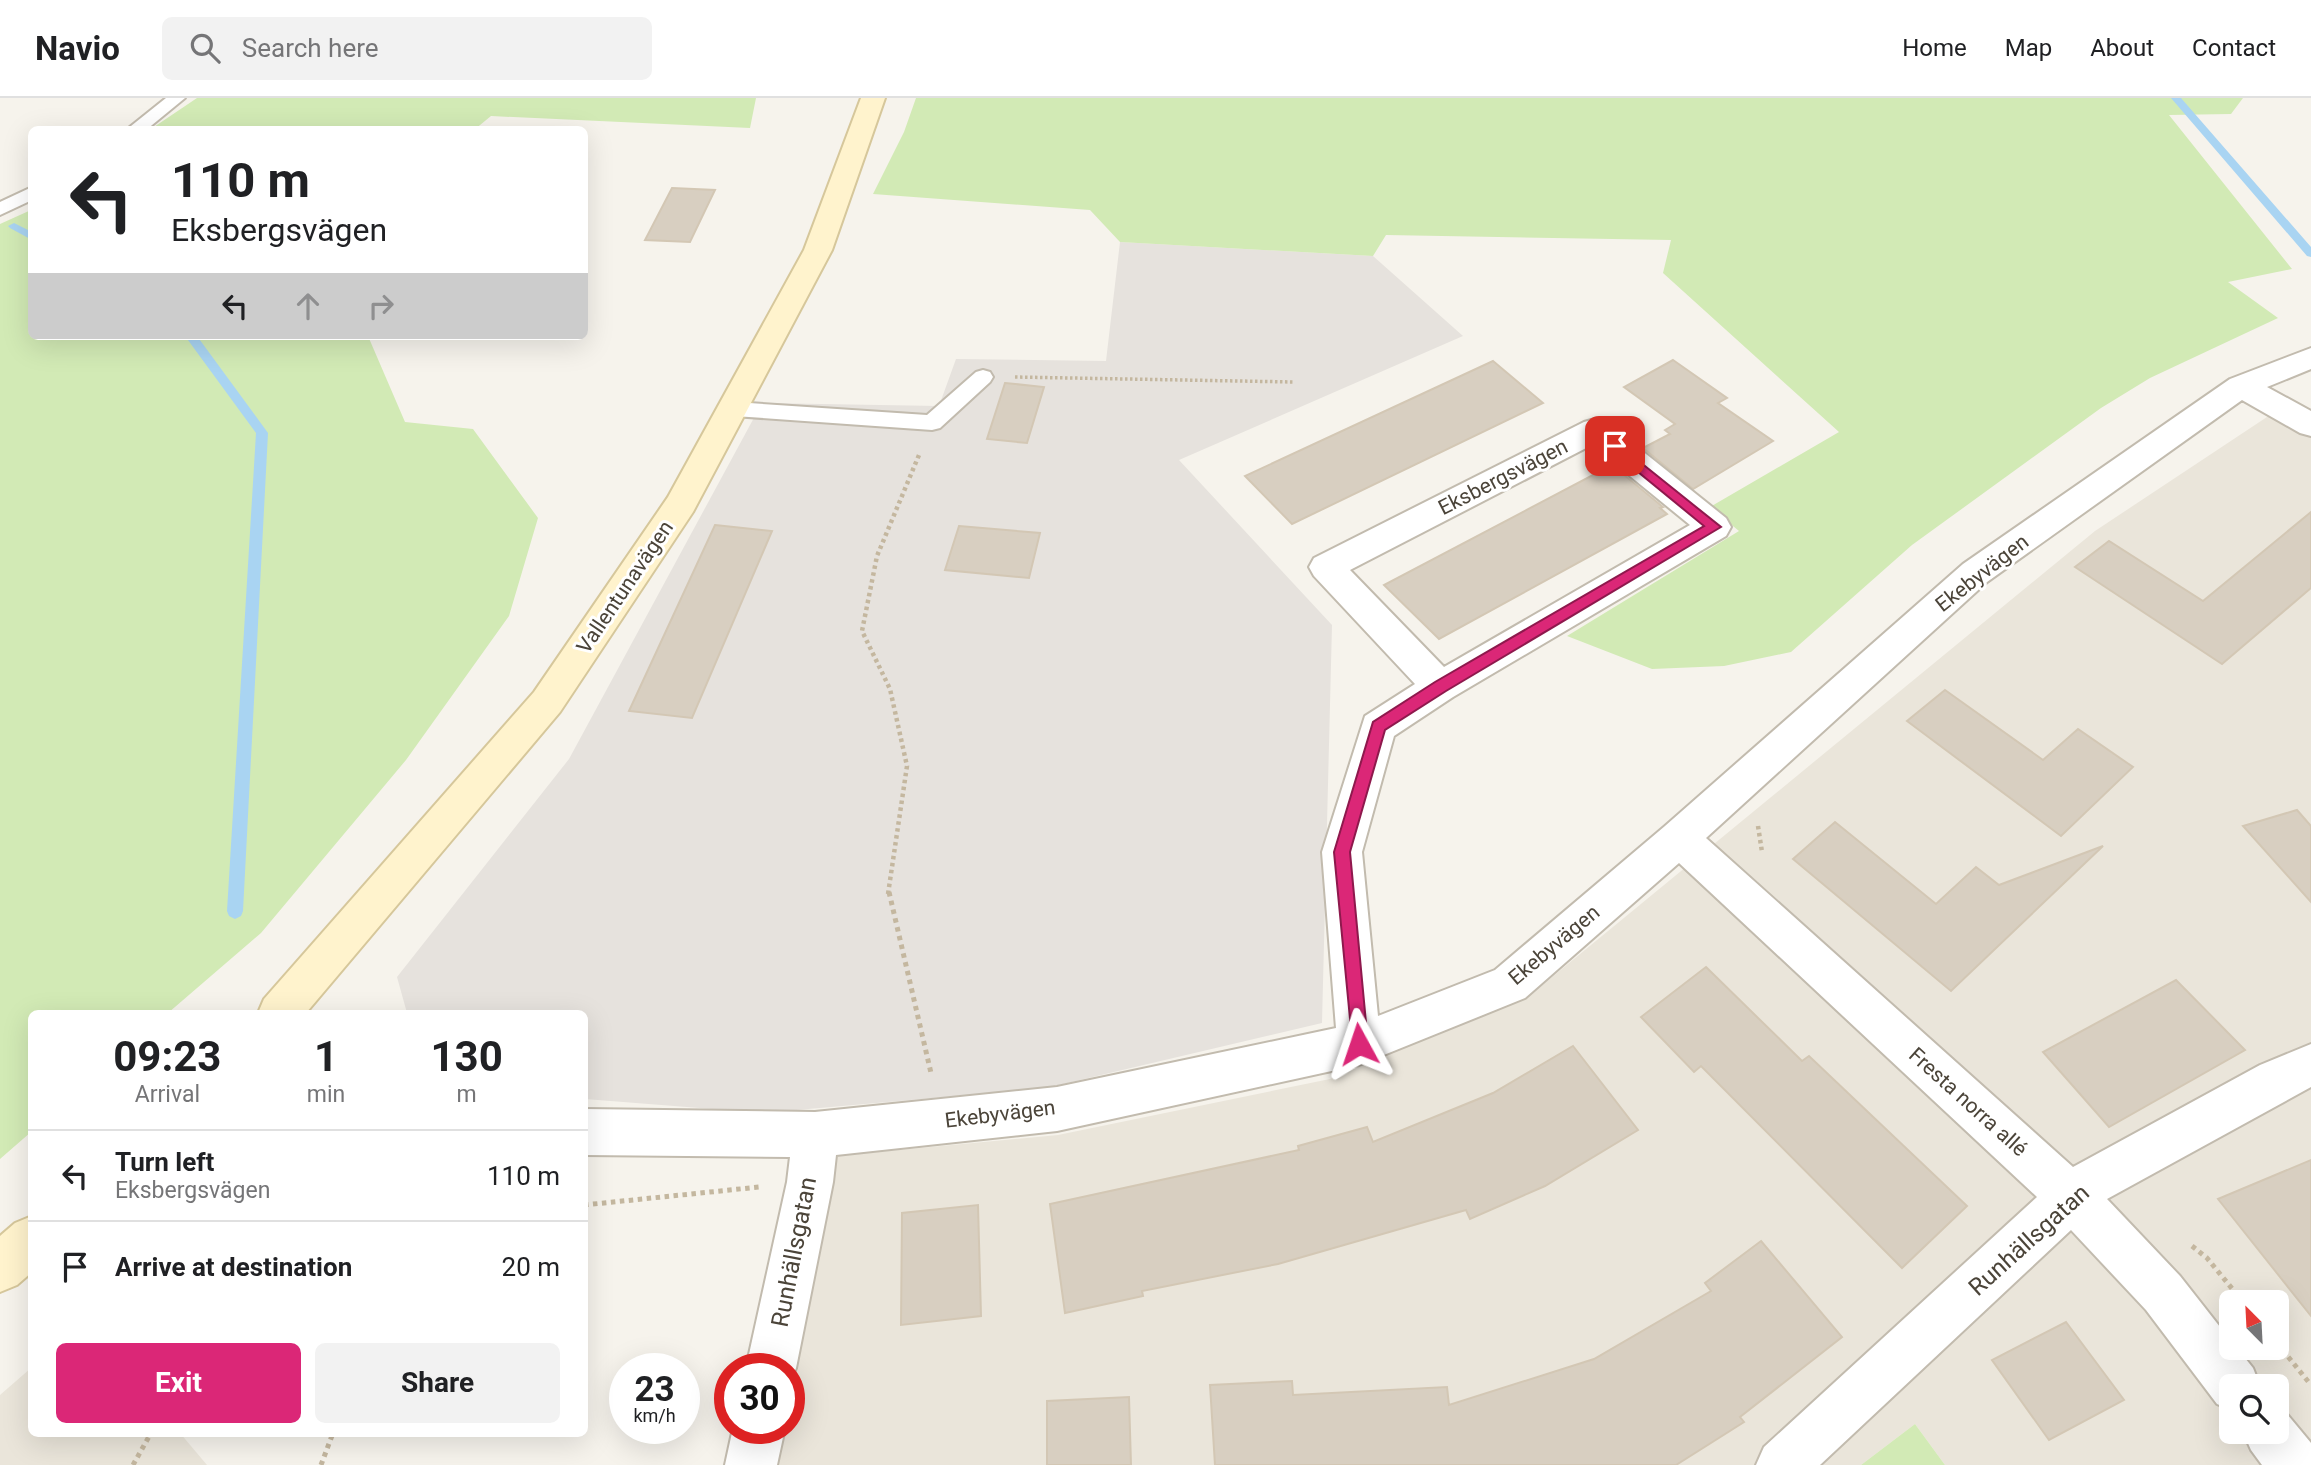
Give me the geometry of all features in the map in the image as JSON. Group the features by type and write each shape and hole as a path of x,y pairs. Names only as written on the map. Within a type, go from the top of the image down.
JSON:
{"main road":[{"name":"Vallentunavägen","path":"282,1010 547,702 681,504 818,250 873,98"},
{"path":"0,1268 28,1244"}],"street":[{"name":"Ekebyvägen","path":"588,1132 815,1135 1057,1109 1359,1044 1510,984 1679,838 1975,573 2241,386 2311,358"},
{"path":"2241,386 2311,425"},
{"name":"Eksbergsvägen","path":"1359,1044 1342,852 1378,727 1440,687 1714,527 1595,430 1326,567 1440,687"},
{"name":"Fresta norra allé","path":"1679,838 2071,1196 2163,1293 2226,1374"},
{"name":"Runhällsgatan","path":"1782,1465 2030,1238 2071,1196 2129,1160 2276,1080 2311,1065"},
{"name":"Runhällsgatan","path":"774,1353 810,1182 815,1135"},
{"path":"751,1465 756,1444"},
{"path":"2278,1444 2295,1465"}],"lane":[{"path":"139,126 177,98"},
{"path":"0,209 28,194"},
{"path":"734,409 932,423 983,377"}],"path":[{"path":"983,377 1294,382"},
{"path":"932,423 877,556 862,632 890,689 907,766 888,896 943,1121"},
{"path":"1762,853 1758,827 1768,817"},
{"path":"588,1205 810,1182"},
{"path":"2187,1241 2207,1258 2233,1290"},
{"path":"2289,1358 2311,1385"},
{"path":"133,1465 148,1437"},
{"path":"321,1465 332,1437"}],"shaded area":[{"path":"1120,242 1373,256 1463,336 1179,460 1332,625 1322,1023 1046,1088 763,1113 588,1099 588,1010 406,1010 397,977 569,759 762,403 939,406 956,359 1106,361"},
{"path":"2270,415 2311,438 2311,1465 1945,1465 1915,1424 1861,1465 760,1465 762,1444 805,1444 805,1353 773,1353 793,1160 1058,1135 1330,1079 1535,991 2095,531"},
{"path":"28,1371 28,1437 183,1437 207,1465 0,1465 0,1395"}],"green space":[{"path":"197,98 756,98 750,128 491,116 479,126 155,126"},
{"path":"916,98 2243,98 2231,114 2169,115 2292,269 2228,282 2278,318 2150,378 2101,408 1912,545 1791,652 1724,666 1652,669 1567,636 1739,531 1710,507 1839,432 1663,273 1671,240 1386,235 1373,256 1120,242 1090,210 873,194 904,132"},
{"path":"28,211 28,340 370,340 405,422 473,429 538,518 509,616 406,760 261,933 171,1010 28,1010 28,1135 0,1159 0,224"},
{"path":"1915,1424 1945,1465 1861,1465"}],"building":[{"path":"672,188 715,190 690,242 645,240"},
{"path":"1673,360 1727,398 1718,403 1773,441 1693,489 1643,448 1670,434 1665,430 1675,424 1624,387"},
{"path":"1493,361 1543,403 1292,524 1245,476"},
{"path":"1005,383 1044,387 1027,443 987,439"},
{"path":"1612,465 1663,507 1660,508 1667,514 1439,639 1384,585"},
{"path":"2311,512 2311,588 2222,664 2075,567 2109,541 2203,601"},
{"path":"715,525 772,531 692,718 629,711"},
{"path":"959,526 1040,533 1029,578 945,570"},
{"path":"1945,690 2043,760 2078,729 2133,767 2061,836 1907,721"},
{"path":"2297,810 2311,826 2311,902 2243,826"},
{"path":"1835,822 1936,904 1976,867 1999,885 2103,846 1951,991 1793,859"},
{"path":"1706,967 1802,1061 1809,1056 1967,1206 1902,1268 1701,1066 1694,1072 1641,1017"},
{"path":"2176,980 2245,1050 2109,1127 2043,1052"},
{"path":"1573,1046 1638,1130 1545,1186 1470,1219 1466,1210 1278,1264 1142,1291 1143,1296 1065,1313 1050,1204 1299,1150 1298,1146 1367,1127 1373,1142 1493,1093"},
{"path":"2311,1160 2311,1316 2218,1199"},
{"path":"978,1205 981,1316 901,1325 902,1213"},
{"path":"1761,1241 1842,1337 1740,1417 1744,1422 1676,1465 1215,1465 1210,1385 1292,1381 1293,1395 1447,1387 1449,1405 1594,1359 1711,1291 1705,1283"},
{"path":"2066,1322 2124,1400 2049,1440 1992,1360"},
{"path":"1129,1397 1131,1465 1047,1465 1047,1401"}],"waterway":[{"path":"2176,98 2311,254"},
{"path":"14,226 28,235"},
{"path":"194,340 262,433 235,911"}],"route":[{"path":"1359,1044 1342,852 1378,727 1440,687 1714,527 1615,446"}]}
